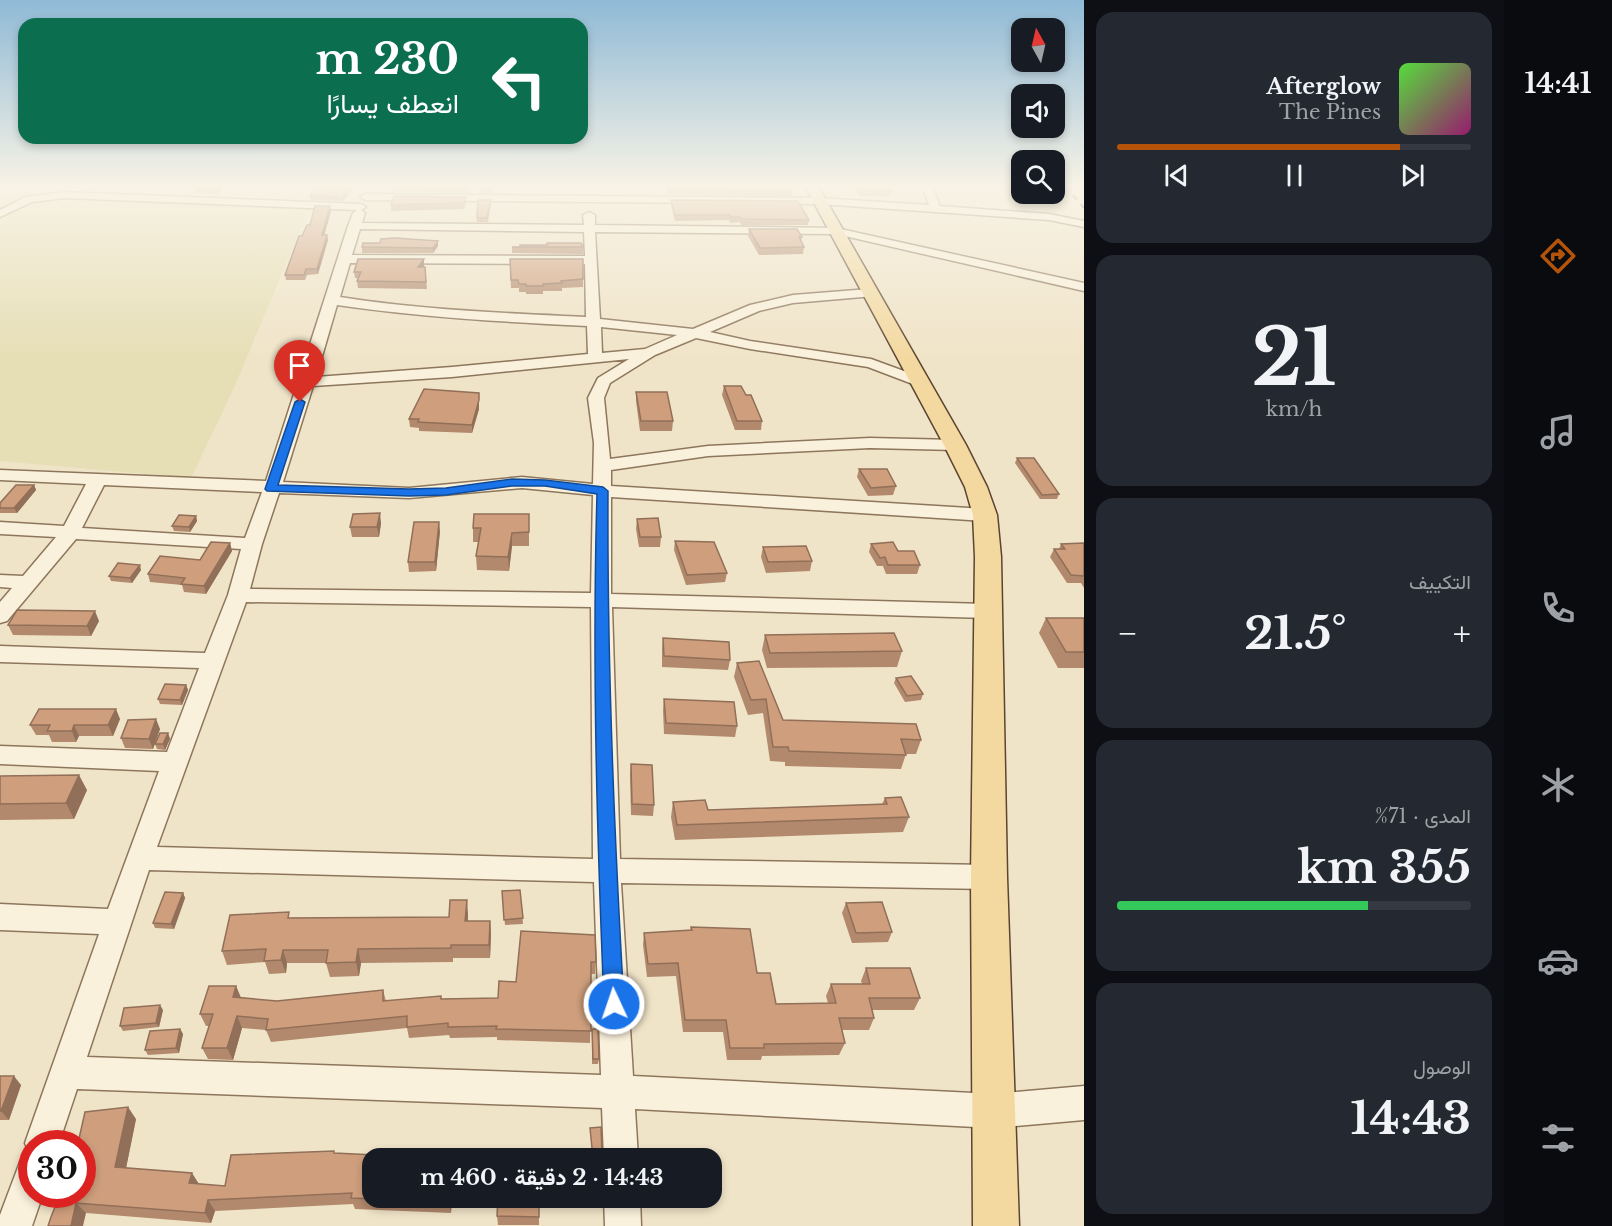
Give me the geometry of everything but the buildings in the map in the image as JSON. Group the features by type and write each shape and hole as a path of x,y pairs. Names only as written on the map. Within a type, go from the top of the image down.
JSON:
{"main road":[{"path":"843,243 955,445 976,487 985,514 988,557 989,877 996,1226"}],"street":[{"path":"47,1130 173,762 238,595 252,544 288,444 349,243"},
{"path":"591,243 595,358"},
{"path":"890,243 1084,287"},
{"path":"344,258 592,260"},
{"path":"621,1148 607,871 601,600 602,443 596,398 603,381 650,352 755,308 793,299 869,293"},
{"path":"331,300 391,309 594,322 694,333 750,345 871,363 918,381"},
{"path":"306,382 452,372 650,352"},
{"path":"601,466 708,451 870,443 955,445"},
{"path":"0,475 271,489 409,493 446,492 512,483 545,483 603,491 985,514"},
{"path":"0,616 70,533 97,481"},
{"path":"0,528 252,544"},
{"path":"0,581 28,583"},
{"path":"238,595 601,600 987,611"},
{"path":"0,654 213,661"},
{"path":"0,755 173,762"},
{"path":"139,858 607,871 989,877"},
{"path":"0,917 117,922"},
{"path":"67,1072 619,1092 994,1111 1084,1103"},
{"path":"14,1226 20,1208"},
{"path":"622,1208 623,1226"}],"shaded area":[{"path":"0,243 295,243 233,390 191,478 0,461"}],"route":[{"path":"300,402 288,444 271,489 409,493 446,492 512,483 545,483 603,491 601,600 606,848 614,1004"}]}
